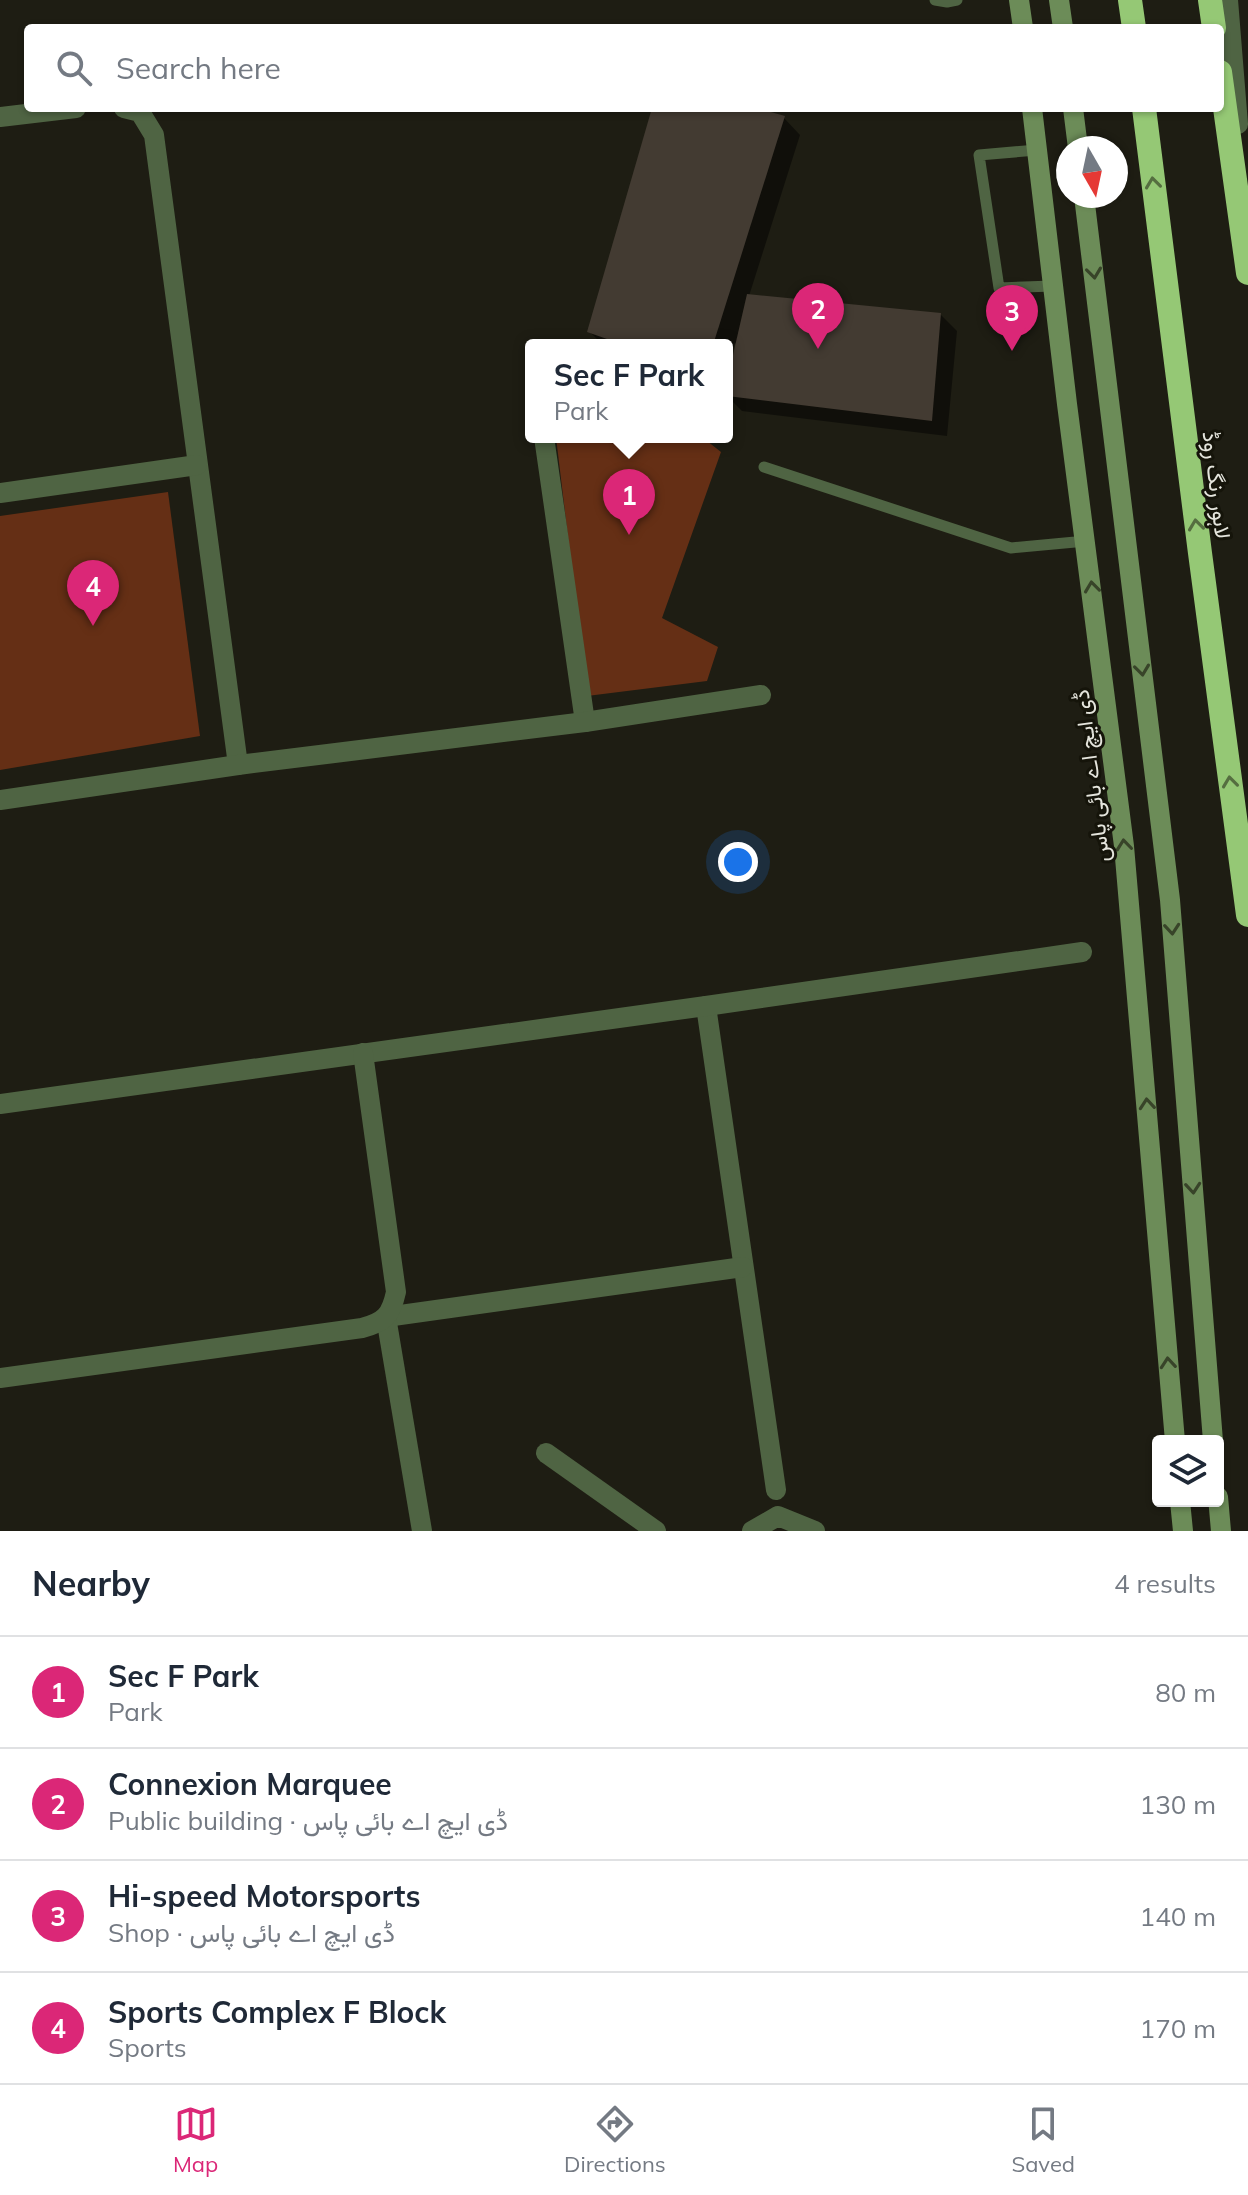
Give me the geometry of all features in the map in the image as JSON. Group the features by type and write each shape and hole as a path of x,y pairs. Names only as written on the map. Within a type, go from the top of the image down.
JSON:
{"highway":[{"path":"1130,0 1133,24"},
{"path":"1210,0 1213,24"},
{"path":"1224,101 1248,273"},
{"name":"لاہور رنگ روڈ","path":"1145,112 1248,915"}],"main road":[{"path":"1019,0 1022,24"},
{"path":"1059,0 1062,24"},
{"name":"ڈی ایچ اے بائی پاس","path":"1032,112 1124,846 1174,1435"},
{"path":"1074,112 1076,136"},
{"path":"1085,208 1170,900 1213,1435"},
{"path":"1181,1507 1183,1531"},
{"path":"1219,1507 1221,1531"}],"street":[{"path":"1228,0 1248,258"},
{"path":"0,117 42,112"},
{"path":"140,112 154,135 238,765"},
{"path":"545,443 585,722"},
{"path":"0,493 197,465"},
{"path":"0,800 238,765 585,722 761,695"},
{"path":"0,1104 1082,952"},
{"path":"706,1006 776,1490"},
{"path":"0,1378 362,1328 377,1324 386,1317 393,1307 396,1292 363,1053"},
{"path":"386,1317 743,1267"},
{"path":"386,1317 422,1531"},
{"path":"546,1453 656,1531"},
{"path":"752,1531 778,1516 815,1531"}],"lane":[{"path":"935,0 957,0"},
{"path":"1037,150 979,155 999,288 1053,286"},
{"path":"764,467 1011,548 1086,541"}],"shaded area":[{"path":"557,443 710,443 721,452 662,618 718,647 707,681 587,696"},
{"path":"168,492 200,736 0,770 0,516"}],"building":[{"path":"651,112 771,112 785,116 715,339 607,339 587,332"},
{"path":"747,294 941,313 932,421 733,397 733,355"}],"place":[{"name":"Connexion Marquee","path":"818,349"},
{"name":"Hi-speed Motorsports","path":"1012,351"},
{"name":"Sec F Park","path":"629,535"},
{"name":"Sports Complex F Block","path":"93,626"}]}
